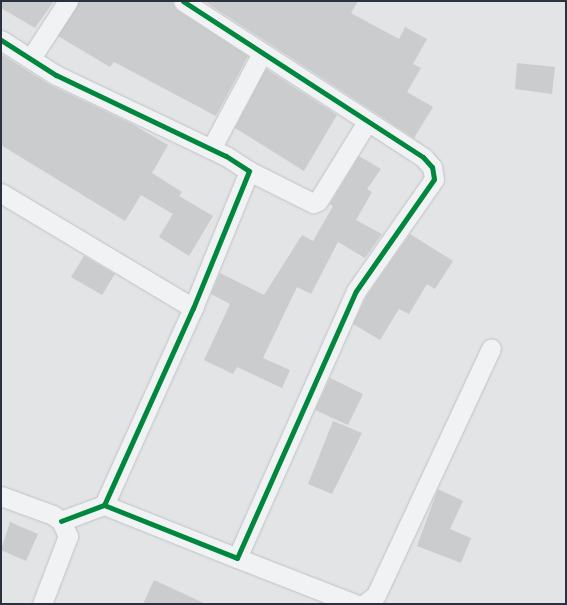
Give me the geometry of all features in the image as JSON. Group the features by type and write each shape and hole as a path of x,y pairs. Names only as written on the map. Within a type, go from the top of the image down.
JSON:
{"street":[{"path":"31,58 68,1"},
{"path":"183,1 261,55 428,161 434,171 433,185 356,291 237,558"},
{"path":"1,40 56,75 211,149 313,203 318,201 367,122"},
{"path":"211,149 261,55"},
{"path":"104,506 193,308 250,171"},
{"path":"1,193 193,308"},
{"path":"365,604 376,595 490,348"},
{"path":"1,496 61,521 104,506 356,604"},
{"path":"42,604 65,551 68,536 61,521"}],"building":[{"path":"1,1 54,1 35,28 1,8"},
{"path":"79,1 172,1 177,10 248,56 216,116 114,62 110,67 58,36"},
{"path":"204,1 358,1 351,13 399,39 405,27 427,39 413,64 421,68 407,92 433,107 414,138"},
{"path":"1,54 50,85 132,124 168,145 152,173 182,192 179,196 213,216 189,256 159,237 173,214 141,195 125,221 1,145"},
{"path":"517,63 555,67 552,94 515,89"},
{"path":"266,69 337,115 304,171 235,128"},
{"path":"359,156 381,169 367,189 372,192 356,220 382,234 365,258 338,242 311,294 297,287 263,358 290,370 282,388 237,367 233,374 204,360 230,304 211,294 220,273 264,295 302,235 313,241 333,206 330,204"},
{"path":"410,234 453,261 435,289 427,284 409,314 399,309 380,340 353,324 366,297"},
{"path":"84,256 115,274 102,295 71,277"},
{"path":"330,378 363,394 348,425 315,410"},
{"path":"333,421 362,433 332,494 308,484"},
{"path":"438,489 463,501 450,529 471,538 461,563 417,546"},
{"path":"10,522 38,534 26,561 1,550"},
{"path":"154,580 206,604 143,604"}],"cycle path":[{"path":"61,521 104,505 237,558 356,291 434,179 432,167 423,157 183,1"},
{"path":"1,40 56,75 226,156 249,171 193,308 104,505"}]}
